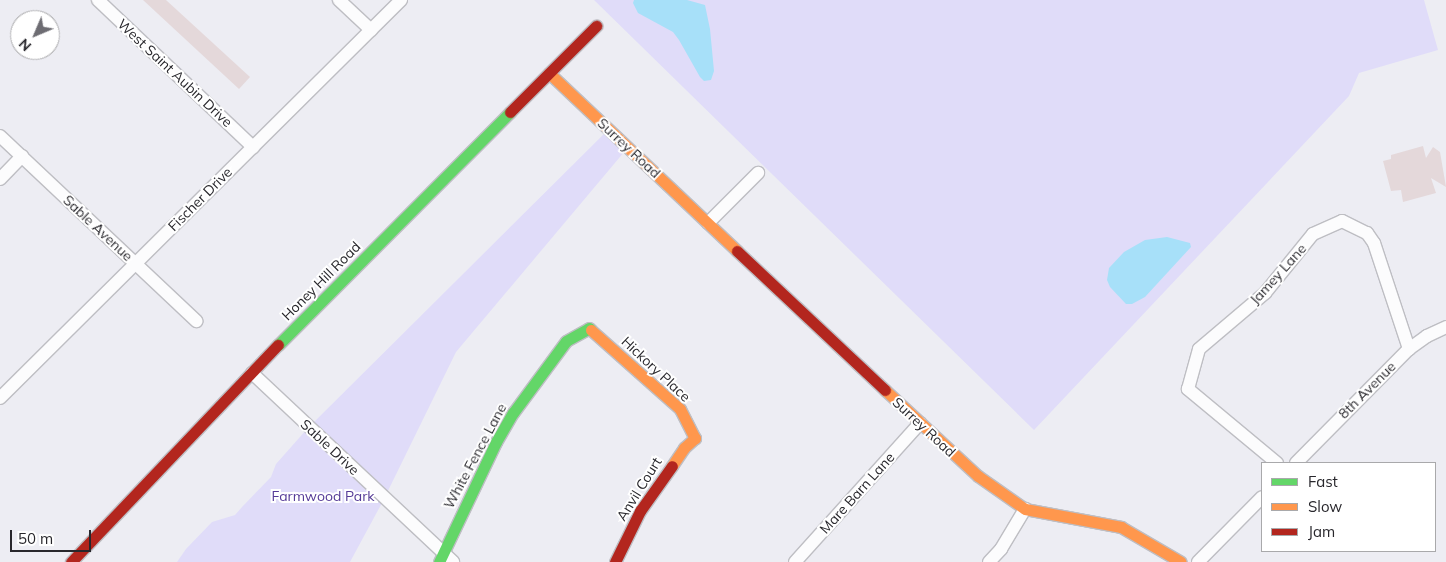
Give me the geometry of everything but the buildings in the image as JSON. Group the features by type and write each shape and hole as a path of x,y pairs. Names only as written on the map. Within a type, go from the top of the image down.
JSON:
{"street":[{"name":"West Saint Aubin Drive","path":"98,0 253,147"},
{"path":"339,0 370,30"},
{"name":"Fischer Drive","path":"0,398 401,0"},
{"name":"Honey Hill Road","path":"71,562 252,373 596,26"},
{"name":"Surrey Road","path":"549,73 978,476 1025,508 1121,527 1181,562"},
{"name":"Sable Avenue","path":"0,136 196,321"},
{"path":"0,179 22,156"},
{"path":"708,224 758,173"},
{"name":"Jamey Lane","path":"1276,462 1188,389 1199,349 1261,297 1314,234 1342,221 1367,233 1374,243 1409,349"},
{"name":"8th Avenue","path":"1297,462 1409,349 1427,336 1446,327"},
{"name":"Hickory Place","path":"589,328 680,409 695,438"},
{"name":"White Fence Lane","path":"441,557 496,442 512,413 566,341 589,328"},
{"name":"Sable Drive","path":"252,373 441,557 453,562"},
{"name":"Mare Barn Lane","path":"795,562 920,423"},
{"name":"Anvil Court","path":"616,562 640,511 684,448 695,438"},
{"path":"1198,562 1261,499"},
{"path":"989,562 1001,549 1025,508"}],"green space":[{"path":"594,0 1424,0 1438,50 1359,73 1349,96 1034,430"},
{"name":"Farmwood Park","path":"611,127 630,145 456,352 383,501 350,562 177,562 186,549 212,522 235,515 271,477 276,464 307,429"}],"water":[{"path":"634,0 687,0 705,5 710,29 714,71 711,80 704,81 700,77 673,32 638,13 633,3"},
{"path":"1167,237 1190,243 1191,247 1145,297 1132,304 1126,304 1110,287 1107,280 1109,268 1124,252 1145,240"}],"traffic: fast":[{"path":"278,345 510,112"},
{"path":"439,562 496,442 513,413 566,341 589,328 591,330"}],"traffic: slow":[{"path":"549,73 737,251"},
{"path":"591,330 680,409 695,438 684,448 672,466"},
{"path":"885,390 978,476 1025,509 1121,527 1181,562"}],"traffic: jam":[{"path":"510,112 596,26"},
{"path":"737,251 885,390"},
{"path":"71,562 278,345"},
{"path":"615,562 640,511 672,466"}]}
